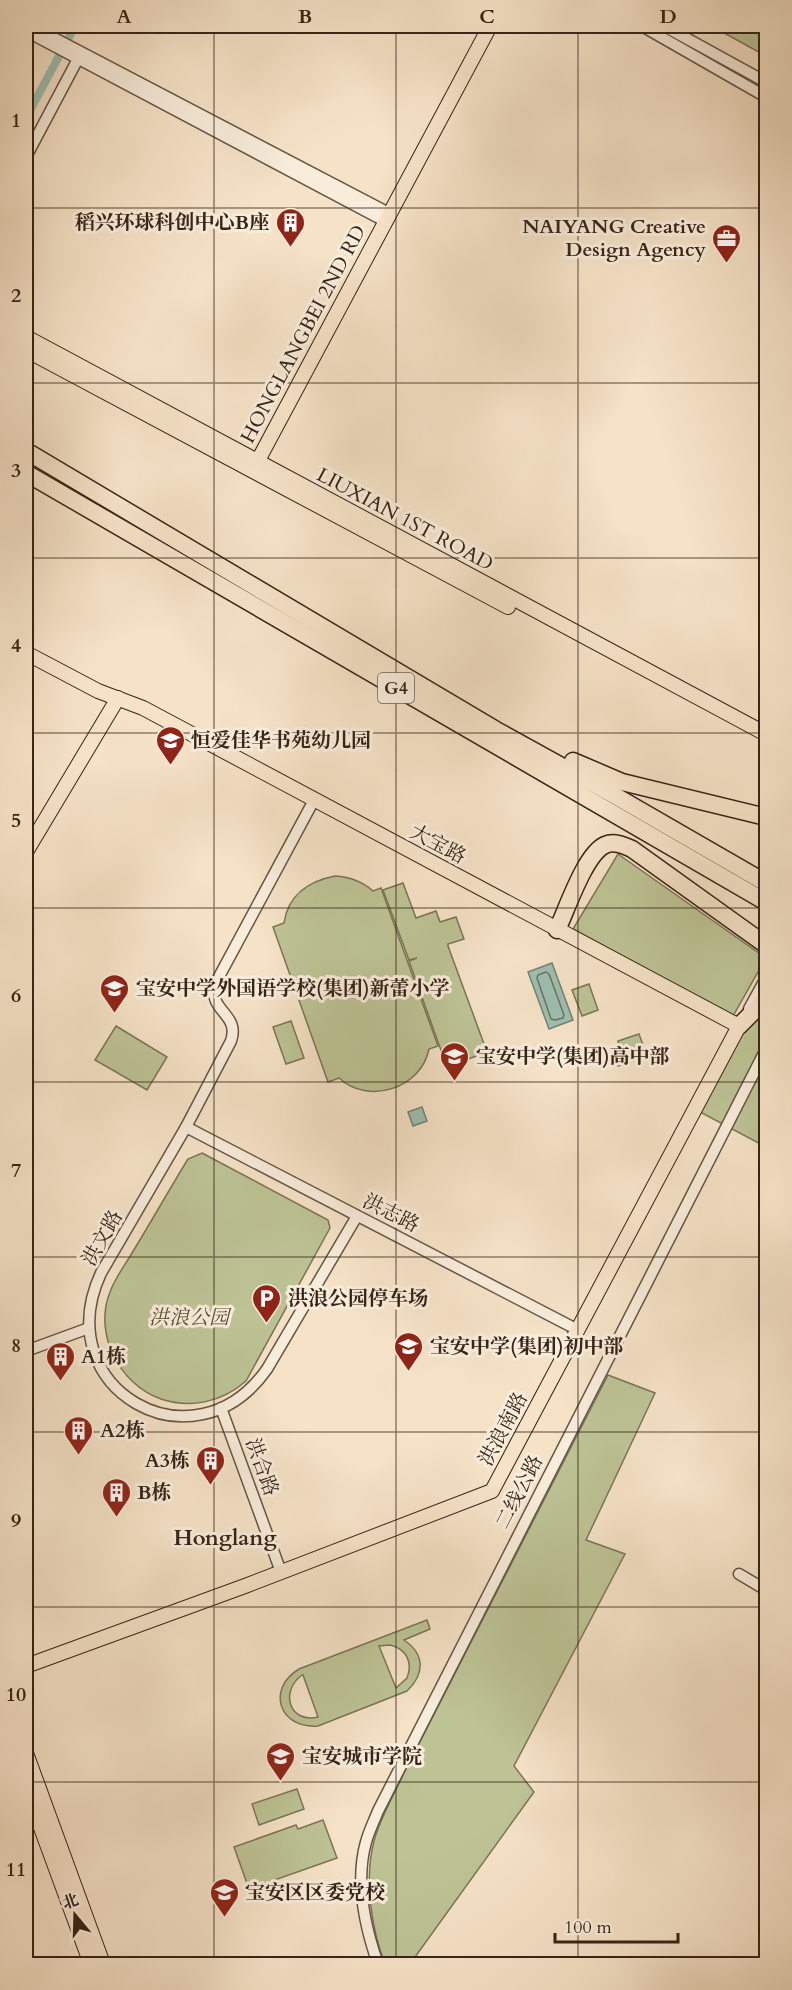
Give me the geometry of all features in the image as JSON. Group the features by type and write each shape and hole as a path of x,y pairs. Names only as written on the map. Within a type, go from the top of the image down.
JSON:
{"highway":[{"name":"G4","path":"26,451 496,730 766,883"},
{"name":"G4","path":"26,473 766,902"},
{"name":"G4","path":"447,701 591,770 622,782 766,817"},
{"path":"557,930 588,862 607,844 620,844 632,849 766,945"},
{"path":"739,1026 766,999"}],"main road":[{"name":"HONGLANGBEI 2ND RD","path":"253,463 481,26"},
{"name":"HONGLANGBEI 2ND RD","path":"253,463 265,433 383,215 490,26"},
{"name":"LIUXIAN 1ST ROAD","path":"26,337 227,445 253,463 766,744"},
{"name":"LIUXIAN 1ST ROAD","path":"26,350 253,463 766,734"},
{"path":"227,445 238,449 252,447 265,433"},
{"path":"26,645 102,685 118,698"},
{"path":"26,653 98,691 118,698"},
{"path":"26,852 118,698"},
{"name":"大宝路","path":"118,698 143,708 739,1026"},
{"name":"洪浪南路","path":"26,1666 492,1491 739,1026"},
{"path":"26,1753 103,1965"},
{"path":"26,1787 91,1965"}],"street":[{"path":"31,26 80,56 383,215"},
{"path":"642,26 766,97"},
{"path":"664,26 766,82"},
{"path":"26,32 53,41"},
{"path":"26,157 80,56"},
{"name":"洪文路","path":"314,800 214,986 214,1000 232,1022 233,1035 186,1127 101,1273 94,1289 90,1306 90,1341 100,1366 115,1387 129,1399 161,1413 196,1416 221,1408 244,1395 267,1369 357,1215"},
{"name":"洪浪南路","path":"739,1026 766,978"},
{"name":"二线公路","path":"378,1965 365,1912 362,1875 366,1842 378,1811 766,1049"},
{"name":"洪志路","path":"186,1127 578,1330"},
{"path":"26,1352 89,1328"},
{"name":"洪合路","path":"221,1408 281,1572"},
{"path":"738,1574 766,1590"}],"green space":[{"path":"728,26 766,26 766,56 724,33"},
{"path":"618,854 766,958 733,1016 573,929"},
{"path":"335,876 356,880 373,891 381,888 438,1046 429,1049 424,1063 416,1074 405,1083 392,1089 364,1090 351,1086 339,1078 328,1082 273,927 284,923 290,905 301,891 326,878"},
{"path":"403,883 416,918 436,911 440,922 456,917 464,939 448,944 448,946 487,1052 447,1067 409,961 417,958 409,960 383,890"},
{"path":"589,984 598,1010 582,1016 572,990"},
{"path":"766,1005 766,1147 700,1112 743,1027"},
{"path":"291,1021 304,1058 286,1064 273,1027"},
{"path":"116,1026 167,1057 147,1090 95,1060"},
{"path":"639,1034 647,1056 618,1066 612,1049 619,1046 618,1041"},
{"name":"洪浪公园","path":"202,1153 328,1220 330,1228 246,1381 227,1394 206,1402 172,1402 146,1392 122,1370 108,1341 105,1324 106,1308 117,1277 188,1159"},
{"path":"608,1375 655,1393 586,1540 625,1554 514,1766 534,1792 410,1964 385,1964 376,1935 369,1887 371,1856 380,1824"},
{"path":"427,1620 430,1629 404,1640 416,1651 420,1664 417,1678 407,1691 318,1726 294,1721 286,1715 282,1706 280,1697 283,1687 289,1677 299,1669","holes":["390,1645 401,1650 409,1662 407,1678 396,1688 379,1646","303,1675 318,1717 300,1716 291,1705 291,1690"]},
{"path":"297,1789 304,1809 259,1825 252,1804"},
{"path":"323,1820 337,1858 249,1889 234,1847 296,1825 298,1829"}],"water":[{"path":"552,963 573,1020 549,1029 528,972"},
{"path":"422,1107 427,1121 413,1126 408,1112"}],"waterway":[{"path":"26,118 75,26"}],"place":[{"name":"稻兴环球科创中心B座","path":"290,248"},
{"name":"NAIYANG Creative Design Agency","path":"727,264"},
{"name":"恒爱佳华书苑幼儿园","path":"170,766"},
{"name":"宝安中学外国语学校(集团)新蕾小学","path":"115,1014"},
{"name":"宝安中学(集团)高中部","path":"455,1082"},
{"name":"洪浪公园停车场","path":"267,1324"},
{"name":"宝安中学(集团)初中部","path":"409,1372"},
{"name":"A1栋","path":"60,1382"},
{"name":"A2栋","path":"79,1456"},
{"name":"A3栋","path":"211,1486"},
{"name":"B栋","path":"116,1518"},
{"name":"宝安城市学院","path":"281,1782"},
{"name":"宝安区区委党校","path":"224,1918"}],"district":[{"name":"Honglang","path":"225,1538"}]}
